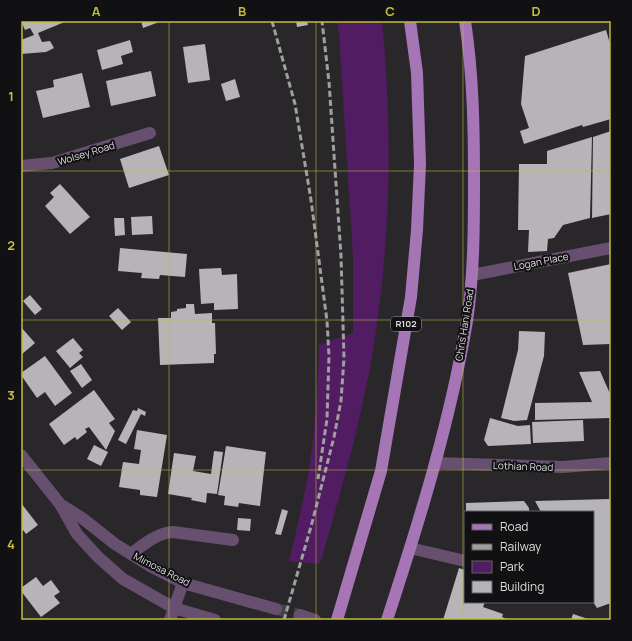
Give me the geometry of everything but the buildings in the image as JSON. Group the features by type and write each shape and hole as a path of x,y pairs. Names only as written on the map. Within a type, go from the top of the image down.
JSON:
{"main road":[{"name":"R102","path":"337,620 381,471 411,297 417,230 420,164 417,73 410,21"},
{"name":"Chris Hani Road","path":"387,620 436,463 467,320 472,275 474,226 474,127 466,21"}],"street":[{"name":"Wolsey Road","path":"21,166 52,163 150,133"},
{"name":"Logan Place","path":"472,275 611,248"},
{"name":"Mimosa Road","path":"21,455 60,504 77,534 98,557 123,579 174,608 215,620"},
{"name":"Lothian Road","path":"436,463 564,467 611,462"},
{"name":"Mimosa Road","path":"60,504 82,518 115,544 150,566 183,583 276,608"},
{"path":"131,554 149,541 165,533 173,532 233,540"},
{"path":"410,548 464,561"},
{"path":"170,620 183,583"},
{"path":"300,615 315,620"}],"green space":[{"path":"337,21 382,21 388,105 388,188 383,272 372,356 356,434 320,564 289,561 303,499 312,447 319,345 353,333 353,257"}],"tunnel":[{"path":"276,609 300,615"}],"railway":[{"path":"272,21 295,104 311,200 327,321 329,356 327,419 318,479"},
{"path":"284,620 312,523 334,437 341,401 344,358 341,256 329,82 322,21"}]}
